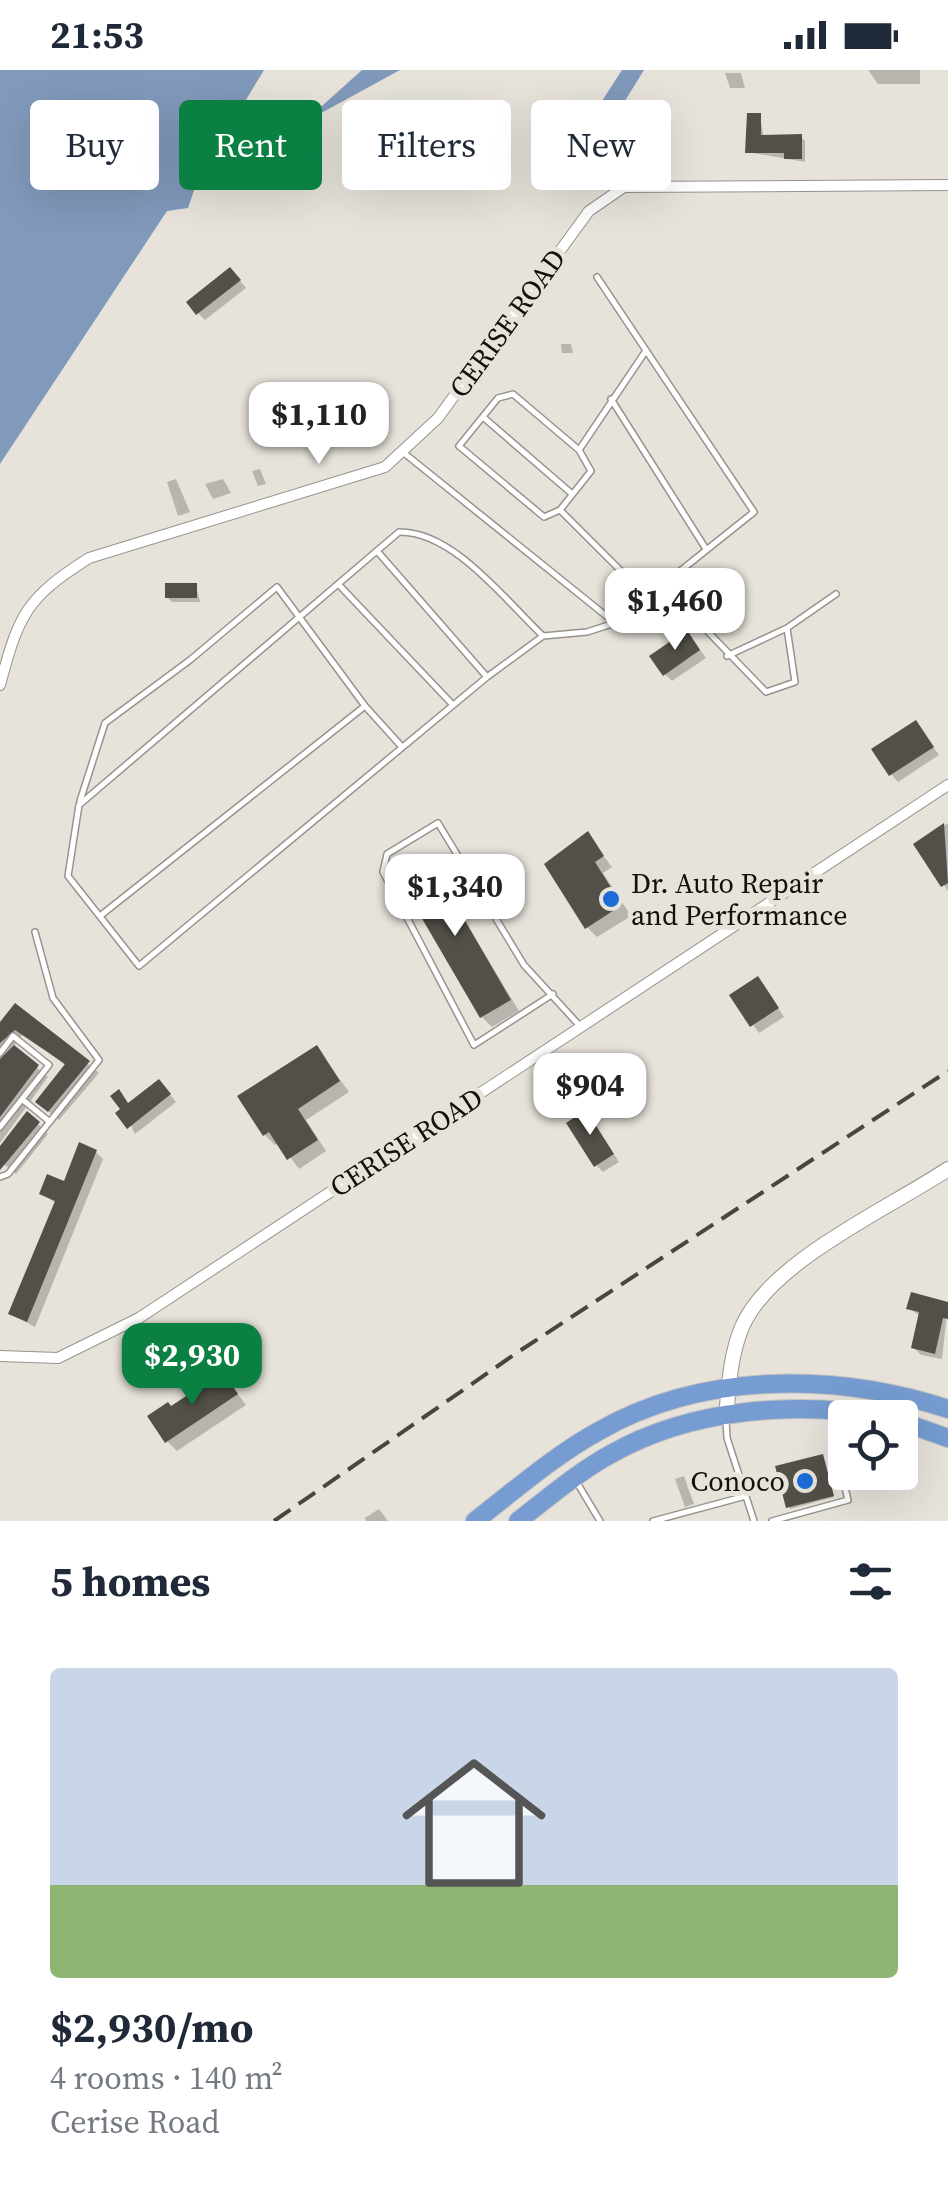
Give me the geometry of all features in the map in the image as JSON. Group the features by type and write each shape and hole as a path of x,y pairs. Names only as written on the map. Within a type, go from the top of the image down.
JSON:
{"highway":[{"path":"475,1521 600,1430 661,1404 777,1383 845,1384 893,1391 948,1410"},
{"path":"518,1521 612,1453 669,1429 779,1409 828,1410"},
{"path":"918,1427 948,1438"}],"street":[{"name":"CERISE ROAD","path":"0,685 17,623 47,585 89,558 384,468 438,418 589,211 624,188 948,185"},
{"name":"CERISE ROAD","path":"0,1356 58,1358 139,1318 948,786"},
{"path":"726,1417 732,1356 744,1323 764,1294 796,1266 948,1169"}],"lane":[{"path":"402,748 365,706 277,587 190,660 105,723 79,805 68,876 139,966 454,705 486,678 543,636 586,632 615,623 754,512 597,277"},
{"path":"578,450 645,352"},
{"path":"513,394 578,450 591,471 560,510 544,517 459,446 498,398 513,394"},
{"path":"611,400 706,550"},
{"path":"482,417 572,494"},
{"path":"402,452 615,623"},
{"path":"560,510 646,596"},
{"path":"79,805 399,532 420,532 445,544 543,636"},
{"path":"377,551 486,678"},
{"path":"661,583 727,656 766,692 796,682 787,628"},
{"path":"339,585 454,705"},
{"path":"727,656 787,628 836,594"},
{"path":"100,916 365,706"},
{"path":"553,994 474,1045 383,872 387,854 438,823 524,965 553,994 581,1027"},
{"path":"0,1177 8,1174 99,1060 53,998 35,932"},
{"path":"0,1053 13,1036 49,1065 0,1127"},
{"path":"23,1100 50,1122"},
{"path":"726,1417 727,1438 754,1521"},
{"path":"574,1478 600,1521"},
{"path":"772,1521 848,1500 846,1490"},
{"path":"653,1521 746,1496"}],"water":[{"path":"0,70 264,70 246,100 179,100 179,190 194,190 188,208 167,211 0,464"},
{"path":"362,70 400,70 322,113 322,106"},
{"path":"622,70 644,70 626,100 603,100"}],"building":[{"path":"747,113 761,113 761,135 802,134 802,159 784,159 784,153 745,153"},
{"path":"230,267 241,280 196,315 186,302"},
{"path":"165,583 197,583 197,598 165,598"},
{"path":"687,630 700,650 663,676 649,656"},
{"path":"916,720 934,747 889,776 871,749"},
{"path":"944,823 948,883 941,887 913,844"},
{"path":"588,831 604,856 595,862 622,905 585,929 544,864"},
{"path":"430,860 511,1000 480,1018 399,879"},
{"path":"758,976 779,1008 750,1027 729,995"},
{"path":"15,1003 90,1061 48,1112 35,1102 65,1064 15,1030 0,1043 0,1022"},
{"path":"14,1045 39,1065 0,1117 0,1059"},
{"path":"317,1045 340,1081 298,1109 318,1140 287,1160 269,1132 263,1136 237,1096"},
{"path":"159,1079 171,1094 127,1129 115,1113 120,1109 110,1096 119,1089 128,1103"},
{"path":"586,1110 614,1154 594,1167 566,1123"},
{"path":"27,1111 40,1122 0,1170 0,1146"},
{"path":"79,1142 97,1150 27,1322 8,1314 55,1201 39,1194 47,1174 64,1181"},
{"path":"911,1292 948,1302 948,1319 943,1318 935,1354 911,1348 919,1312 906,1309"},
{"path":"223,1372 238,1394 165,1443 147,1416 168,1402 171,1406"},
{"path":"823,1454 828,1490 832,1490 834,1496 786,1508 775,1466"}],"railway":[{"path":"274,1521 518,1352 948,1071"}],"place":[{"name":"Dr. Auto Repair and Performance","path":"611,899"},
{"name":"Conoco","path":"805,1481"}]}
